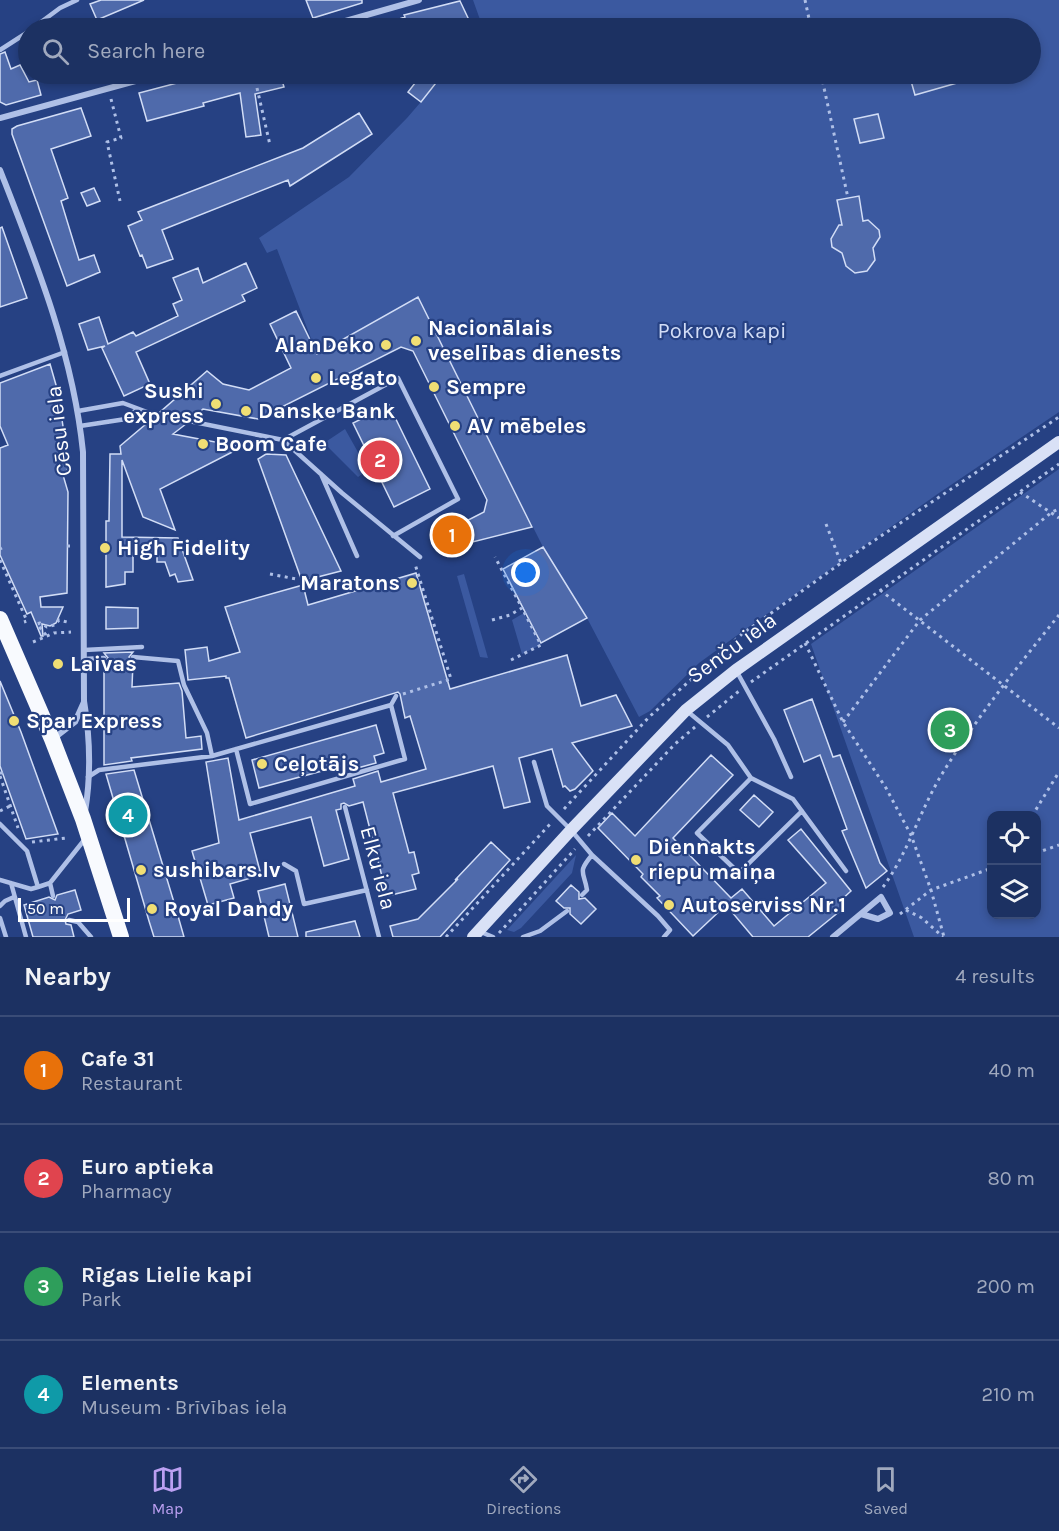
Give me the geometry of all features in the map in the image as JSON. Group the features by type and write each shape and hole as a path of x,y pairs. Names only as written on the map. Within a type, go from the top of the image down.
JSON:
{"highway":[{"path":"0,619 52,739 86,826 121,937"}],"main road":[{"name":"Senču iela","path":"476,934 571,830 686,710 736,670 1059,442"}],"street":[{"path":"356,18 419,0"},
{"path":"0,118 124,84"},
{"name":"Cēsu iela","path":"0,170 57,325 65,352 80,426 83,452 84,701 88,725 86,826"},
{"path":"52,739 75,722 84,701"},
{"path":"833,937 881,897 890,914 878,919 861,914"}],"lane":[{"path":"46,18 76,0"},
{"path":"0,50 18,38"},
{"path":"0,376 65,352"},
{"path":"283,440 398,378 458,499 393,536"},
{"path":"78,411 123,403 155,415"},
{"path":"80,426 126,419 137,410"},
{"path":"189,421 283,440 342,493 420,557"},
{"path":"320,471 357,556"},
{"path":"84,650 142,647"},
{"path":"133,657 178,662 184,685 207,733 212,756"},
{"path":"84,658 104,658"},
{"path":"736,670 791,777"},
{"path":"236,749 250,804 405,759 391,705 396,696"},
{"path":"88,777 99,770 212,756 391,705"},
{"path":"686,710 728,745 751,778 793,799 846,871"},
{"path":"534,762 547,806 592,855 658,916 670,930 664,937"},
{"path":"751,778 697,833 739,873 802,811"},
{"name":"Elku iela","path":"345,807 380,937"},
{"path":"0,824 27,851 38,887"},
{"path":"0,880 31,889 50,884 86,826"},
{"path":"582,895 587,890 581,872 582,867 592,855"},
{"path":"284,864 296,871 304,904 367,890"},
{"path":"11,883 26,937"},
{"path":"50,884 53,896"},
{"path":"0,906 4,901 14,897"},
{"path":"523,937 540,931 567,911"},
{"path":"0,918 6,937"},
{"path":"69,920 78,922 91,937"},
{"path":"476,934 494,937"}],"path":[{"path":"805,0 809,18"},
{"path":"823,84 848,198"},
{"path":"257,88 270,145"},
{"path":"111,97 122,138 107,142 120,201"},
{"path":"494,937 675,744 701,722 745,686 1059,464"},
{"path":"1020,492 1059,518"},
{"path":"843,722 920,620 1052,512 1059,509"},
{"path":"826,524 841,563"},
{"path":"495,557 542,645 511,660"},
{"path":"0,560 27,621 24,622"},
{"path":"396,696 451,679 414,560"},
{"path":"270,574 296,579"},
{"path":"880,590 1059,728"},
{"path":"492,620 510,615 522,608"},
{"path":"911,835 941,775 1003,684 1059,615"},
{"path":"46,635 38,624 47,627 59,621 71,623"},
{"path":"33,642 46,635 71,632"},
{"path":"805,643 843,722 886,788 911,835 931,890 943,937"},
{"path":"1035,811 1059,772"},
{"path":"1,774 20,834"},
{"path":"0,811 10,806"},
{"path":"24,843 66,838"},
{"path":"1041,851 1059,845"},
{"path":"897,916 931,890 987,869"},
{"path":"906,910 922,918 943,937"}],"green space":[{"name":"Pokrova kapi","path":"473,0 1059,0 1059,412 754,623 699,663 650,711 639,717 587,618 543,547 418,298 317,354 277,249 267,253 259,238 349,177 407,118 436,84 1041,84 1041,18 479,18"},
{"path":"345,429 368,470 358,477 324,443"},
{"path":"1059,469 1059,937 914,937 811,644"},
{"path":"464,574 488,658 480,657 457,576"},
{"path":"524,613 541,645 522,654 512,620"},
{"path":"576,855 572,873 521,928 514,932 507,930"}],"building":[{"path":"101,0 144,0 102,18 96,18 90,4"},
{"path":"306,0 362,0 362,3 313,18"},
{"path":"460,1 468,18 402,18 405,17 404,15"},
{"path":"5,52 11,69 18,66 18,84 38,84 41,95 6,105 0,102 0,54"},
{"path":"173,84 283,84 284,87 255,94 261,135 246,137 240,93 203,103 204,106 147,121 139,93"},
{"path":"414,84 435,84 421,102 408,92"},
{"path":"912,84 954,84 915,95"},
{"path":"81,108 91,136 51,149 68,198 61,201 79,260 94,255 100,272 67,286 12,129"},
{"path":"359,113 372,134 290,186 288,180 162,230 173,259 147,268 128,226 142,220 138,212 303,148"},
{"path":"878,114 884,138 860,143 854,119"},
{"path":"94,188 100,201 87,206 81,193"},
{"path":"859,196 863,221 868,220 879,230 880,237 873,248 875,260 867,271 855,273 846,266 842,253 832,247 831,239 839,225 842,225 837,200"},
{"path":"2,227 27,298 0,307 0,228"},
{"path":"246,263 257,288 242,295 245,301 136,352 150,384 124,396 102,348 105,346 88,350 79,324 99,317 108,344 133,332 136,336 178,316 173,304 182,300 173,278 198,268 203,283"},
{"path":"418,297 532,527 445,549 437,536 484,512 487,500 413,351 401,347 258,419 203,409 194,417 186,418 186,424 173,434 242,447 160,489 175,530 143,517 122,460 122,537 178,538 193,580 178,582 175,574 170,576 165,562 157,562 157,553 133,553 133,572 125,572 125,584 106,587 106,521 109,521 110,454 121,454 120,446 152,419 158,418 159,413 207,371 223,384 249,390 291,368 270,324 296,311 317,354"},
{"path":"50,364 58,392 67,454 68,469 63,475 68,492 67,593 40,597 41,607 63,607 56,623 50,626 42,624 43,636 41,636 31,612 27,614 0,555 0,448 8,445 0,426 0,383"},
{"path":"389,405 430,489 394,507 353,423"},
{"path":"266,454 286,455 341,571 302,581 258,459"},
{"path":"543,547 587,618 541,643 503,569"},
{"path":"416,573 450,689 567,655 581,706 616,695 632,726 572,743 593,771 570,791 565,786 563,787 552,749 519,758 530,802 504,808 493,766 393,793 409,853 414,852 419,873 412,875 416,889 387,896 363,802 349,806 344,803 341,804 341,809 336,810 349,859 324,866 311,817 250,833 261,875 230,884 234,898 208,905 192,851 219,843 206,762 228,758 239,820 355,786 353,779 378,771 381,782 426,769 410,716 405,718 398,692 246,738 229,678 226,676 188,680 185,650 207,647 209,661 240,652 225,607 303,585 308,605"},
{"path":"106,607 138,608 138,628 106,629"},
{"path":"133,652 129,657 133,662 132,687 179,683 182,691 186,738 201,736 202,749 131,758 132,761 104,765 104,662 108,658 104,653"},
{"path":"0,681 58,834 26,839 0,766"},
{"path":"812,699 833,757 840,755 880,863 887,871 866,888 842,831 847,829 820,755 804,762 784,710"},
{"path":"376,725 384,753 374,756 376,763 350,770 348,764 259,788 252,760"},
{"path":"711,755 733,775 673,838 731,898 742,889 774,926 826,883 788,840 801,829 851,891 840,901 845,907 808,937 753,937 726,905 693,936 657,898 660,896 641,877 643,874 598,828 612,813 635,836"},
{"path":"134,770 184,937 154,937 149,921 106,774"},
{"path":"754,795 773,812 759,827 740,810"},
{"path":"491,842 510,860 440,937 393,937 390,926 418,919"},
{"path":"285,884 298,937 269,937 258,891"},
{"path":"571,885 579,892 579,899 585,898 596,909 581,924 570,914 570,908 564,908 556,901"},
{"path":"75,890 81,910 68,914 65,920 66,924 71,925 74,937 33,937 24,905 49,897 55,900 57,895"},
{"path":"355,921 360,937 306,937 306,932"}],"place":[{"name":"Nacionālais veselības dienests","path":"416,341"},
{"name":"AlanDeko","path":"386,345"},
{"name":"Legato","path":"316,378"},
{"name":"Sempre","path":"434,387"},
{"name":"Sushi express","path":"216,404"},
{"name":"Danske Bank","path":"246,411"},
{"name":"AV mēbeles","path":"455,426"},
{"name":"Boom Cafe","path":"203,444"},
{"name":"Euro aptieka","path":"380,460"},
{"name":"Cafe 31","path":"452,535"},
{"name":"High Fidelity","path":"105,548"},
{"name":"Maratons","path":"412,583"},
{"name":"Laivas","path":"58,664"},
{"name":"Spar Express","path":"14,721"},
{"name":"Rīgas Lielie kapi","path":"950,730"},
{"name":"Ceļotājs","path":"262,764"},
{"name":"Elements","path":"128,815"},
{"name":"Diennakts riepu maiņa","path":"636,860"},
{"name":"sushibars.lv","path":"141,870"},
{"name":"Autoserviss Nr.1","path":"669,905"},
{"name":"Royal Dandy","path":"152,909"}]}
